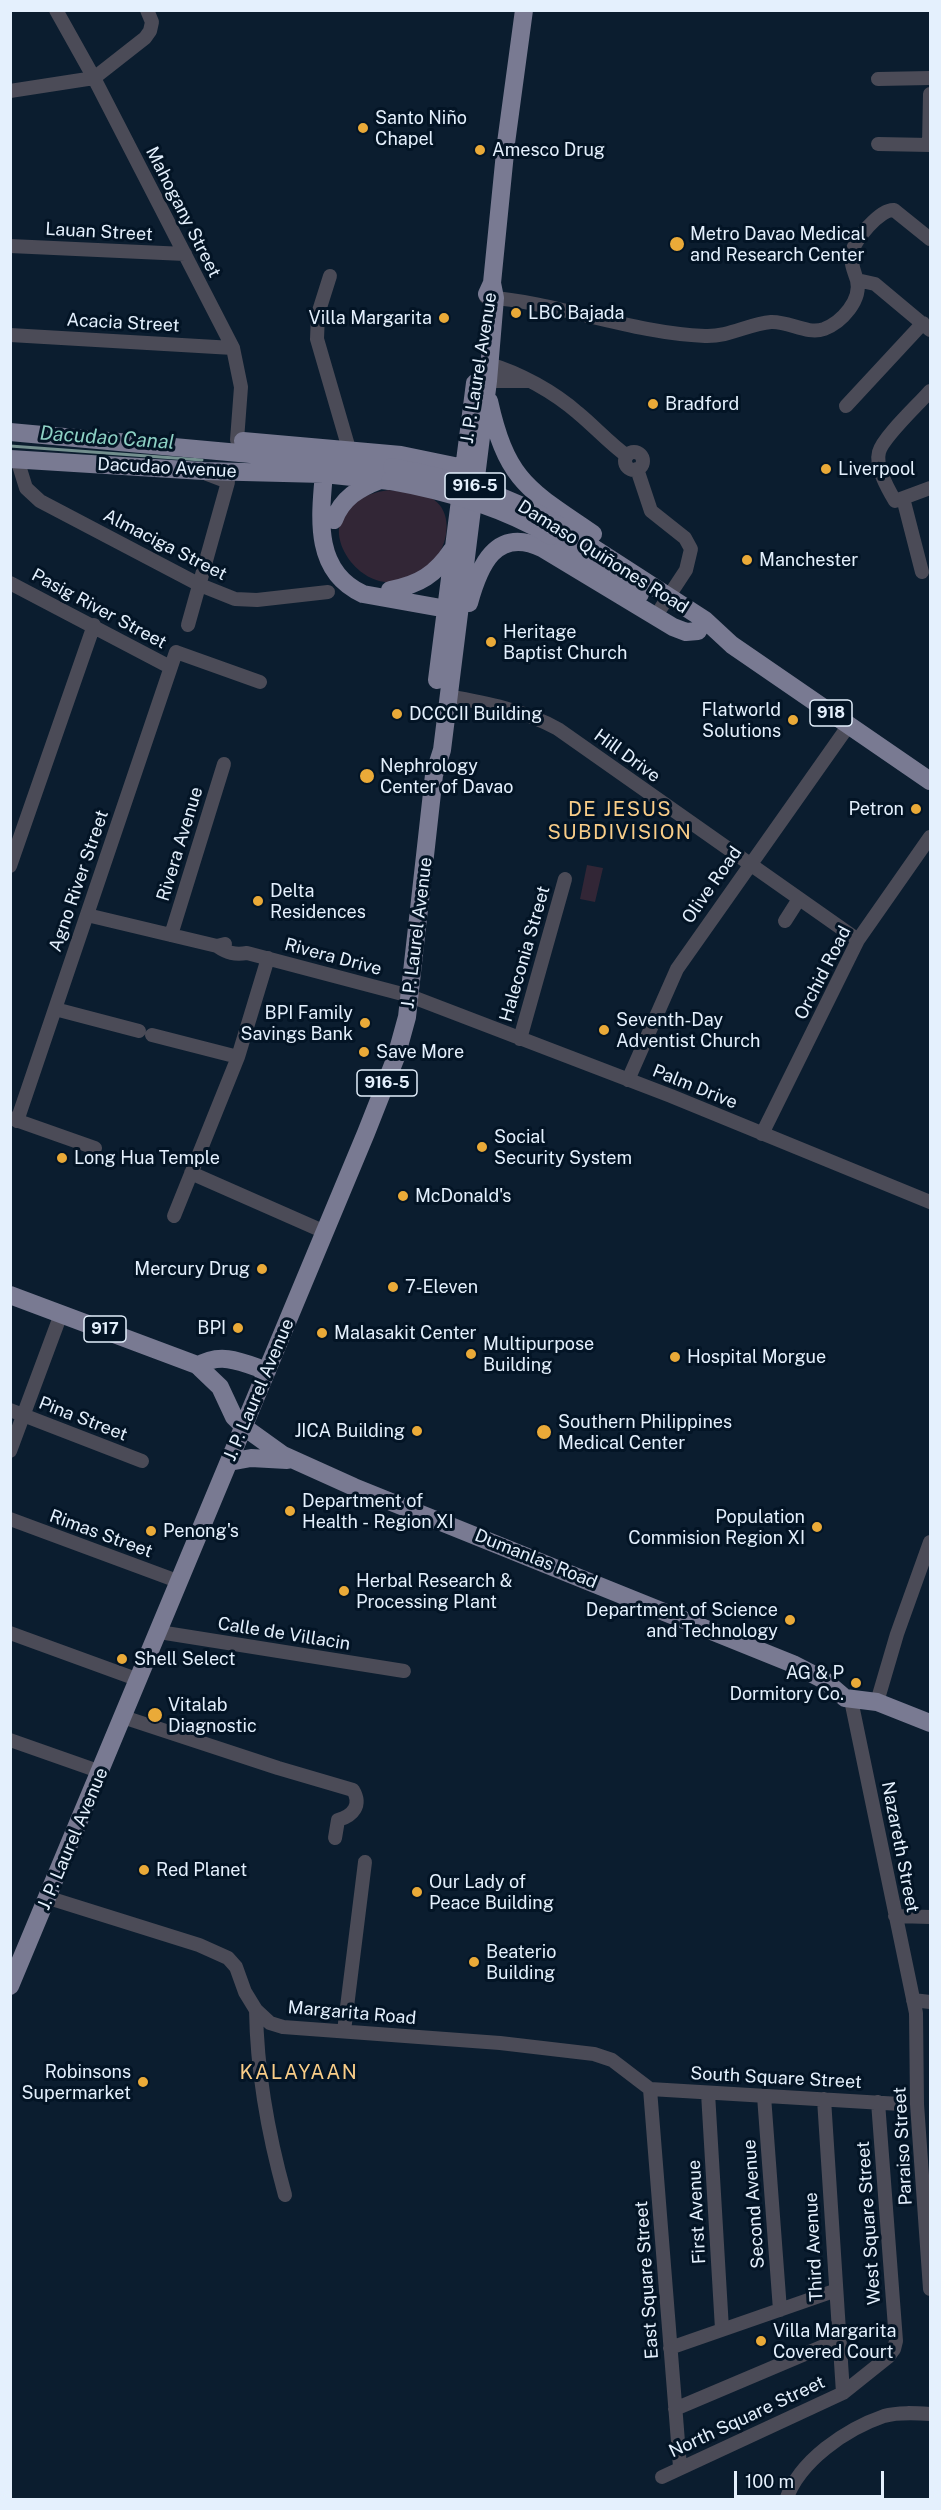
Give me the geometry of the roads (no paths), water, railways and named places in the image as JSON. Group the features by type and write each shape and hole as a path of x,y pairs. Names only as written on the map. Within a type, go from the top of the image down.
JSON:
{"main road":[{"name":"J. P. Laurel Avenue","path":"11,1981 49,1898 325,1232 390,1075 402,1037 410,996 434,775 442,750 451,673 454,547 491,293 506,143 524,10"},
{"name":"J. P. Laurel Avenue","path":"434,775 430,748 442,642 453,606 488,379 491,293"},
{"path":"488,379 504,453 521,481 668,597"},
{"name":"Dacudao Avenue","path":"10,432 334,464"},
{"name":"Dacudao Avenue","path":"179,447 200,440 237,440 334,464"},
{"name":"Dacudao Avenue","path":"14,459 203,471 334,464 401,455 464,468"},
{"name":"Damaso Quiñones Road","path":"334,464 388,476 442,477 527,507 555,531 668,597 701,626 930,781"},
{"path":"334,464 334,520 337,549 345,567 368,584 453,606"},
{"path":"334,464 322,513 328,562 335,574 343,582 363,594 417,604 453,606"},
{"path":"334,520 337,512 349,497 388,476"},
{"path":"451,673 482,565 496,549 514,542 542,548 673,627 686,632 701,626"},
{"path":"390,590 408,587 426,578 440,567 454,547"},
{"path":"417,604 433,618 442,642"},
{"name":"917","path":"10,1295 182,1358 198,1366 220,1387 234,1417 244,1427"},
{"path":"198,1366 210,1359 222,1358 267,1371"},
{"name":"Dumanlas Road","path":"244,1427 294,1461 793,1664 824,1680 850,1701"},
{"path":"229,1462 251,1458 294,1461"},
{"path":"850,1701 878,1702 930,1723"}],"street":[{"name":"Mahogany Street","path":"56,10 94,78 233,348 241,387 237,440"},
{"path":"10,91 94,78 140,42 150,31 152,22 147,10"},
{"path":"878,79 930,78"},
{"path":"878,144 930,145 930,94"},
{"path":"491,293 692,335 721,336 770,322 780,322 806,330 825,329 835,323 852,305 858,289 851,261 854,246 885,212 890,210 898,212 930,239"},
{"name":"Lauan Street","path":"10,246 185,255"},
{"path":"330,276 318,314 317,339 334,464"},
{"path":"846,406 926,326 875,284 857,280"},
{"name":"Acacia Street","path":"10,335 233,348"},
{"path":"488,379 528,381 566,403 627,456 627,466 637,469 651,511 689,544 689,562 668,597"},
{"path":"930,391 885,441 879,452 879,461 887,488 895,501 930,488"},
{"name":"Almaciga Street","path":"14,459 26,488 40,501 223,595 246,600 328,592"},
{"path":"188,626 228,482 203,471"},
{"path":"903,498 922,572"},
{"name":"Pasig River Street","path":"11,583 170,667"},
{"path":"10,866 94,626"},
{"name":"Pasig River Street","path":"176,652 260,682"},
{"name":"Agno River Street","path":"14,1120 55,1009 176,652"},
{"name":"Hill Drive","path":"447,696 511,710 553,726 858,940"},
{"name":"Olive Road","path":"628,1080 677,969 748,865 849,725"},
{"name":"Rivera Avenue","path":"171,935 224,764"},
{"name":"Orchid Road","path":"762,1134 858,940 930,837"},
{"name":"Haleconia Street","path":"519,1039 565,879"},
{"path":"786,921 799,899"},
{"name":"Rivera Drive","path":"87,915 217,946 226,944 239,947 247,953 410,996"},
{"path":"174,1216 237,1057 268,958"},
{"name":"Palm Drive","path":"410,996 628,1080 930,1202"},
{"path":"55,1009 237,1057"},
{"path":"14,1120 94,1148"},
{"path":"191,1173 325,1232"},
{"path":"10,1451 17,1413 61,1314"},
{"name":"Pina Street","path":"17,1413 142,1461"},
{"name":"Rimas Street","path":"10,1519 180,1582"},
{"path":"878,1702 897,1634 930,1542"},
{"path":"917,1578 930,1585"},
{"name":"Calle de Villacin","path":"159,1632 404,1671"},
{"path":"10,1633 139,1680"},
{"name":"Nazareth Street","path":"850,1701 913,2000"},
{"path":"123,1717 353,1790 356,1795 354,1812 350,1817 338,1820 335,1838"},
{"path":"11,1743 101,1772"},
{"path":"345,2031 366,1862"},
{"name":"Margarita Road","path":"49,1898 199,1945 228,1958 236,1967 245,1992 256,2010 270,2023 283,2027 500,2043 594,2054 612,2060 650,2090"},
{"path":"896,1916 930,1917"},
{"path":"913,2000 930,2002"},
{"name":"Paraiso Street","path":"913,2000 930,2289"},
{"path":"256,2010 263,2106 285,2195"},
{"path":"916,2070 930,2075"},
{"name":"South Square Street","path":"650,2090 900,2104"},
{"name":"East Square Street","path":"650,2090 680,2467"},
{"name":"First Avenue","path":"708,2093 722,2329"},
{"name":"Second Avenue","path":"764,2096 780,2310"},
{"name":"Third Avenue","path":"824,2099 834,2291 843,2393"},
{"name":"West Square Street","path":"878,2102 896,2341"},
{"path":"670,2348 834,2291"},
{"path":"675,2409 838,2340"},
{"name":"North Square Street","path":"662,2477 843,2393 888,2357 896,2341"},
{"path":"786,2499 798,2475 808,2464 840,2439 883,2416 930,2414"}],"waterway":[{"name":"Dacudao Canal","path":"10,446 202,460"}],"place":[{"name":"Santo Niño Chapel","path":"363,128"},
{"name":"Amesco Drug","path":"480,150"},
{"name":"Metro Davao Medical and Research Center","path":"677,244"},
{"name":"LBC Bajada","path":"516,313"},
{"name":"Villa Margarita","path":"444,318"},
{"name":"Bradford","path":"653,404"},
{"name":"Liverpool","path":"826,469"},
{"name":"Manchester","path":"747,560"},
{"name":"Heritage Baptist Church","path":"491,642"},
{"name":"DCCCII Building","path":"397,714"},
{"name":"Flatworld Solutions","path":"793,720"},
{"name":"Nephrology Center of Davao","path":"367,776"},
{"name":"Petron","path":"916,809"},
{"name":"Delta Residences","path":"258,901"},
{"name":"BPI Family Savings Bank","path":"365,1023"},
{"name":"Seventh-Day Adventist Church","path":"604,1030"},
{"name":"Save More","path":"364,1052"},
{"name":"Social Security System","path":"482,1147"},
{"name":"Long Hua Temple","path":"62,1158"},
{"name":"McDonald's","path":"403,1196"},
{"name":"Mercury Drug","path":"262,1269"},
{"name":"7-Eleven","path":"393,1287"},
{"name":"BPI","path":"238,1328"},
{"name":"Malasakit Center","path":"322,1333"},
{"name":"Multipurpose Building","path":"471,1354"},
{"name":"Hospital Morgue","path":"675,1357"},
{"name":"JICA Building","path":"417,1431"},
{"name":"Southern Philippines Medical Center","path":"544,1432"},
{"name":"Department of Health - Region XI","path":"290,1511"},
{"name":"Population Commision Region XI","path":"817,1527"},
{"name":"Penong's","path":"151,1531"},
{"name":"Herbal Research & Processing Plant","path":"344,1591"},
{"name":"Department of Science and Technology","path":"790,1620"},
{"name":"Shell Select","path":"122,1659"},
{"name":"AG & P Dormitory Co.","path":"856,1683"},
{"name":"Vitalab Diagnostic","path":"155,1715"},
{"name":"Red Planet","path":"144,1870"},
{"name":"Our Lady of Peace Building","path":"417,1892"},
{"name":"Beaterio Building","path":"474,1962"},
{"name":"Robinsons Supermarket","path":"143,2082"},
{"name":"Villa Margarita Covered Court","path":"761,2341"}],"district":[{"name":"DE JESUS SUBDIVISION","path":"620,822"},
{"name":"KALAYAAN","path":"299,2073"}]}
